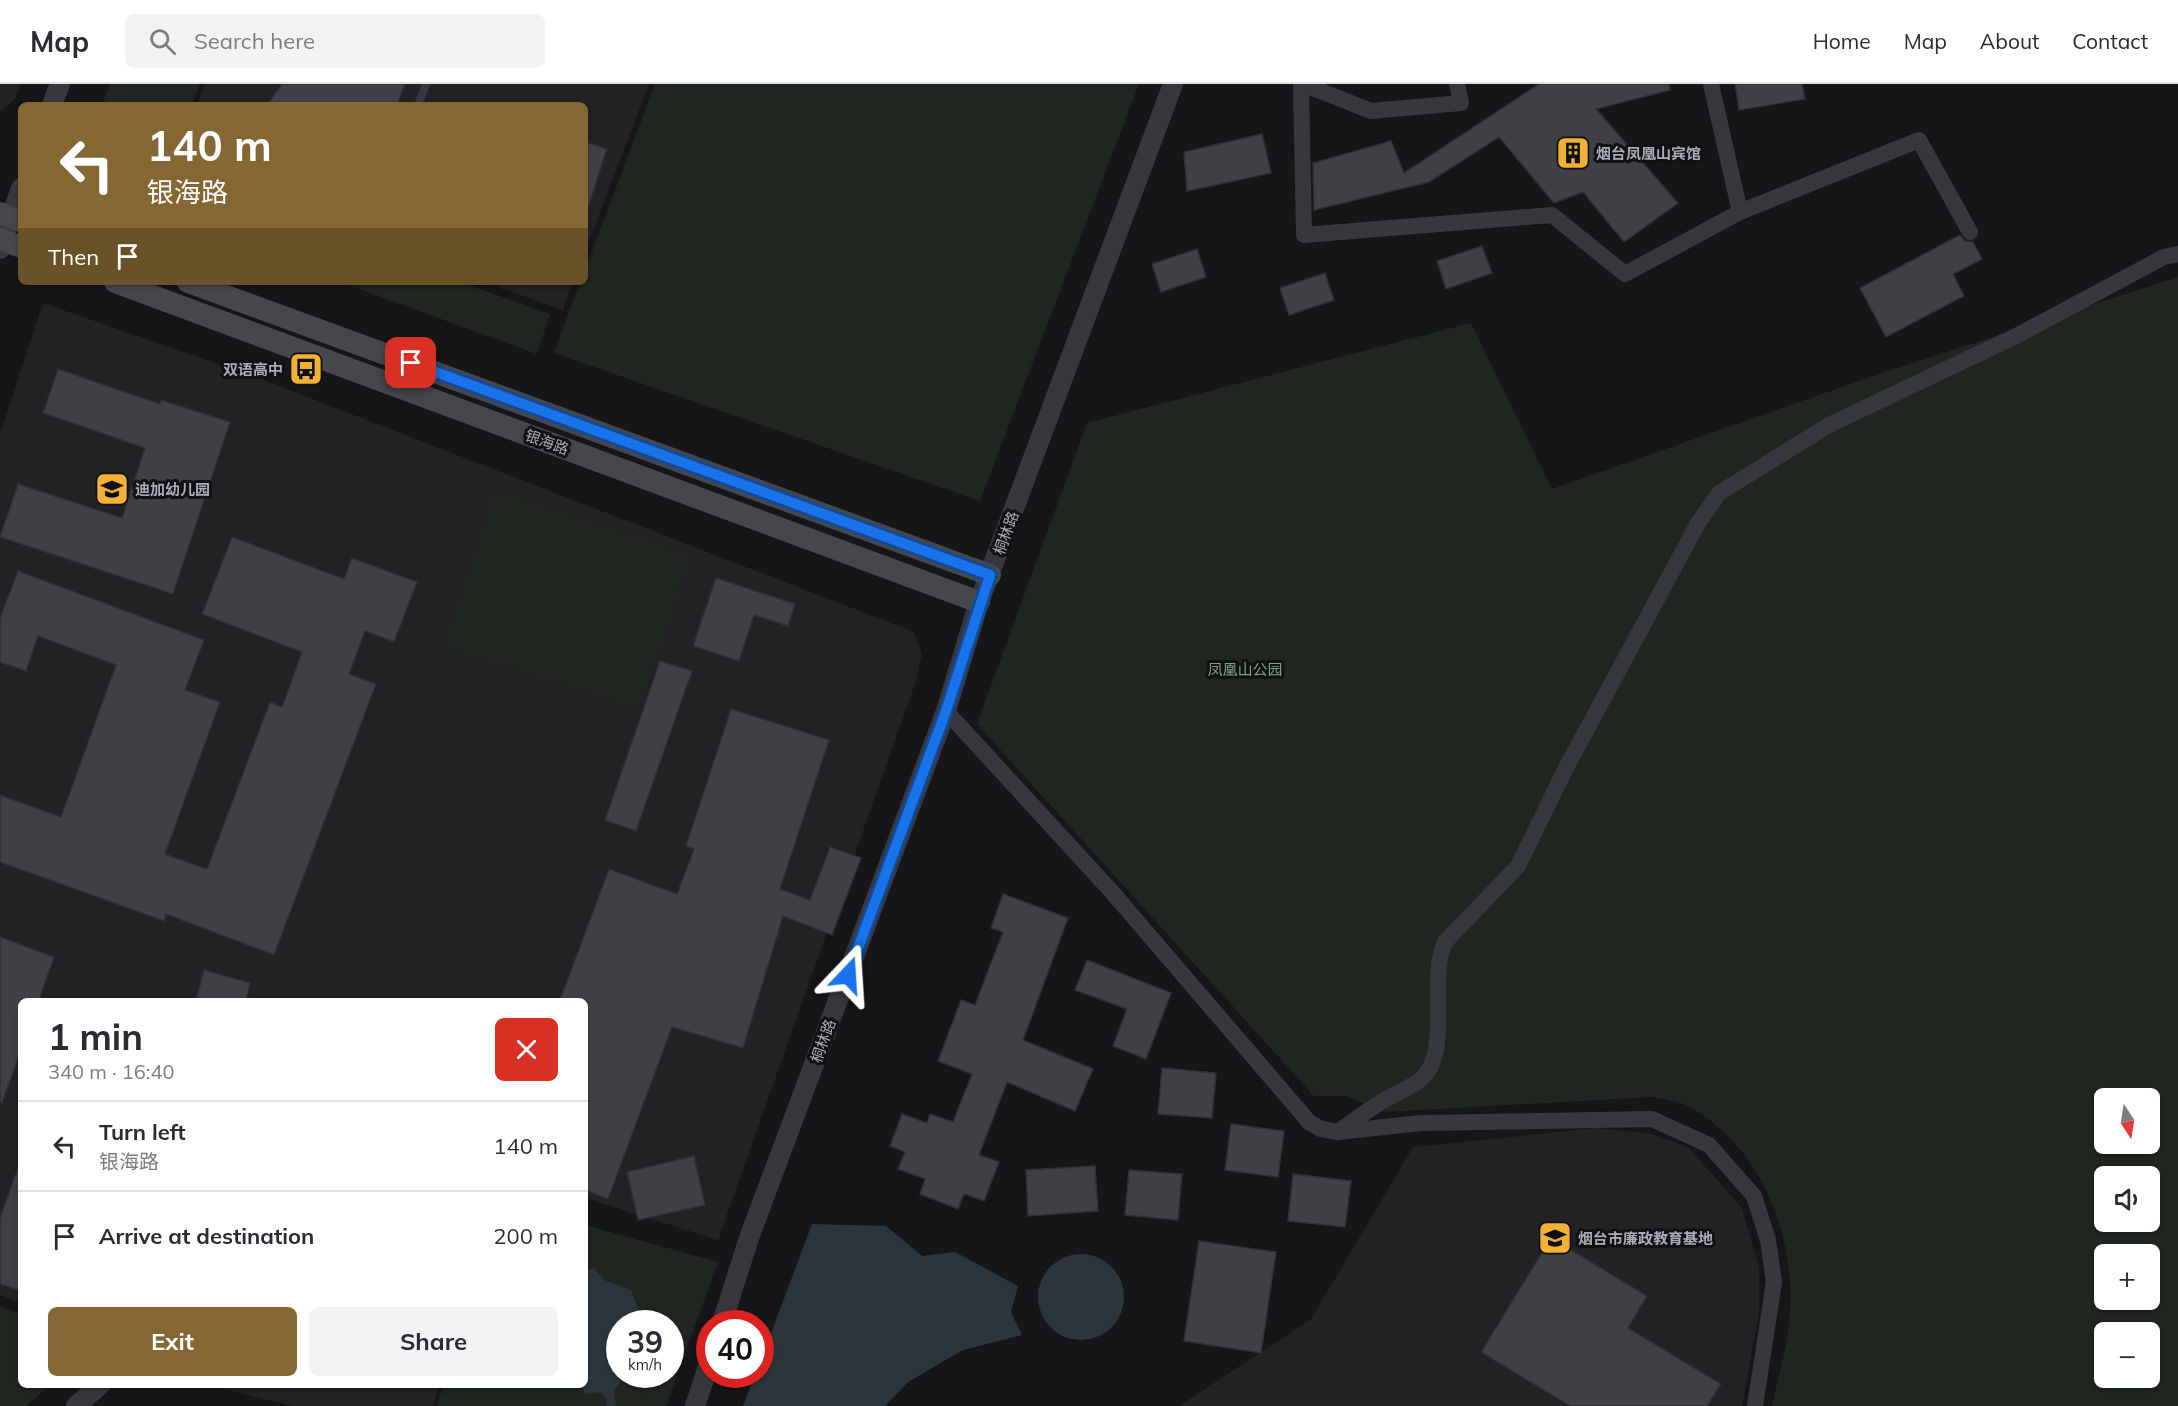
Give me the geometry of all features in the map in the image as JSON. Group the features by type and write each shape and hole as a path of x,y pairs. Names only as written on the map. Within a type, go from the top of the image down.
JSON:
{"main road":[{"name":"银海路","path":"123,285 980,602"},
{"name":"银海路","path":"196,285 990,575"}],"street":[{"path":"53,102 60,84"},
{"name":"桐林路","path":"726,1310 754,1227 946,711 980,602 1173,84"},
{"path":"1457,84 1461,103 1371,111 1302,84 1304,236 1552,215 1625,274 1740,212 1919,140 1970,232"},
{"path":"1711,84 1740,212"},
{"path":"6,244 10,217 18,196"},
{"path":"1338,1132 1386,1099 1421,1079 1432,1066 1437,1049 1438,956 1445,942 1518,866 1566,768 1697,525 1719,493 1829,425 2016,336 2164,257 2178,254"},
{"path":"946,711 1112,892 1309,1122 1322,1129 1338,1132 1421,1124 1652,1119 1708,1145 1754,1196 1768,1240 1774,1282 1755,1406"},
{"path":"76,1406 96,1388"},
{"path":"695,1406 701,1388"}],"lane":[{"path":"419,102 426,84"}],"shaded area":[{"path":"0,84 20,84 15,99 0,111"},
{"path":"205,84 649,84 588,244 588,102 198,102"},
{"path":"492,285 572,285 563,310"},
{"path":"43,303 261,379 914,632 922,654 915,684 718,1240 588,1199 588,998 18,998 18,1302 0,1295 0,434"},
{"name":"烟台市廉政教育基地","path":"1598,1128 1648,1133 1688,1147 1742,1208 1759,1268 1759,1313 1742,1406 1179,1406 1311,1319 1413,1147"},
{"path":"812,1224 886,1226 922,1256 955,1252 1018,1286 1011,1312 1022,1335 963,1350 908,1382 885,1406 743,1406 750,1388 774,1388 774,1325"},
{"path":"1081,1254 1098,1257 1112,1266 1121,1280 1124,1297 1121,1314 1112,1328 1098,1337 1081,1340 1064,1337 1050,1328 1041,1314 1038,1297 1041,1280 1050,1266 1064,1257"},
{"path":"594,1268 604,1280 631,1290 639,1310 606,1310 606,1388 616,1388 616,1406 606,1406 607,1400 601,1392 584,1394 584,1388 588,1388 588,1269"},
{"path":"218,1388 438,1388 433,1406 293,1406"}],"green space":[{"path":"110,84 200,84 192,102 103,102"},
{"path":"655,84 1139,84 980,501 554,353 579,285 588,285 588,262"},
{"name":"凤凰山公园","path":"2178,277 2178,1406 1772,1406 1789,1324 1790,1282 1786,1251 1779,1222 1768,1194 1753,1167 1714,1123 1684,1104 1652,1097 1385,1112 1345,1096 1314,1096 977,724 1087,423 1471,323 1552,489 1876,375"},
{"path":"348,285 468,285 550,314 537,354"},
{"path":"497,490 690,553 638,710 445,647"},
{"path":"588,1226 718,1262 701,1310 696,1310 696,1323 684,1356 684,1310 606,1310 606,1388 672,1388 666,1406 437,1406 442,1388 588,1388"},
{"path":"0,1306 18,1313 18,1388 47,1388 25,1406 0,1406"}],"building":[{"path":"282,84 405,84 398,102 269,102"},
{"name":"烟台凤凰山宾馆","path":"1539,84 1669,84 1670,90 1596,109 1678,203 1624,242 1583,192 1554,203 1499,137 1429,182 1314,210 1313,163 1391,141 1404,173"},
{"path":"1735,84 1802,84 1805,99 1739,110"},
{"path":"1262,134 1271,173 1187,191 1184,152"},
{"path":"588,143 607,149 588,207"},
{"path":"1960,235 1965,241 1973,242 1982,259 1953,274 1964,296 1886,337 1860,288"},
{"path":"1482,246 1492,273 1446,289 1437,261"},
{"path":"1197,249 1206,277 1161,292 1152,264"},
{"path":"1325,273 1334,300 1289,315 1280,288"},
{"path":"58,369 160,404 161,400 230,422 173,594 0,537 18,484 122,518 145,448 43,413"},
{"path":"232,537 344,579 352,558 417,582 394,642 365,631 349,674 376,684 274,955 166,914 164,921 0,862 0,795 61,817 116,665 38,636 26,671 0,662 0,618 18,571 204,640 185,690 220,702 165,854 207,869 270,702 282,707 302,652 202,614"},
{"path":"716,578 795,604 788,626 754,615 739,661 693,646"},
{"path":"660,661 692,671 636,831 605,820"},
{"path":"731,709 829,740 780,889 810,900 830,847 861,858 832,935 783,916 743,1048 672,1027 608,1199 588,1191 588,998 561,998 609,869 677,894 694,849 686,846"},
{"path":"1003,894 1068,918 1023,1040 1093,1069 1075,1111 1007,1082 979,1155 999,1162 984,1201 964,1194 958,1209 920,1194 925,1179 898,1169 905,1152 890,1146 902,1114 927,1123 930,1114 953,1122 972,1074 938,1061 961,1000 975,1005 1003,932 991,928"},
{"path":"0,937 54,957 40,998 18,998 18,1058 2,1103 0,1102"},
{"path":"1087,960 1171,993 1146,1059 1113,1046 1127,1009 1075,990"},
{"path":"204,970 250,983 246,998 197,998"},
{"path":"1162,1068 1216,1073 1212,1118 1158,1114"},
{"path":"1231,1124 1284,1131 1278,1177 1225,1170"},
{"path":"694,1156 705,1205 638,1220 627,1172"},
{"path":"1095,1166 1098,1211 1028,1216 1026,1170"},
{"path":"18,1168 18,1290 0,1284 0,1218"},
{"path":"1129,1170 1182,1174 1178,1220 1125,1215"},
{"path":"1293,1174 1351,1181 1345,1227 1288,1221"},
{"path":"1551,1238 1647,1296 1628,1328 1721,1384 1707,1406 1570,1406 1481,1352"},
{"path":"1199,1241 1276,1252 1261,1353 1184,1341"}],"place":[{"name":"烟台凤凰山宾馆","path":"1573,153"},
{"name":"双语高中","path":"306,369"},
{"name":"迪加幼儿园","path":"112,489"},
{"name":"烟台市廉政教育基地","path":"1555,1238"}],"route":[{"path":"411,363 990,575 946,711 848,975"}]}
